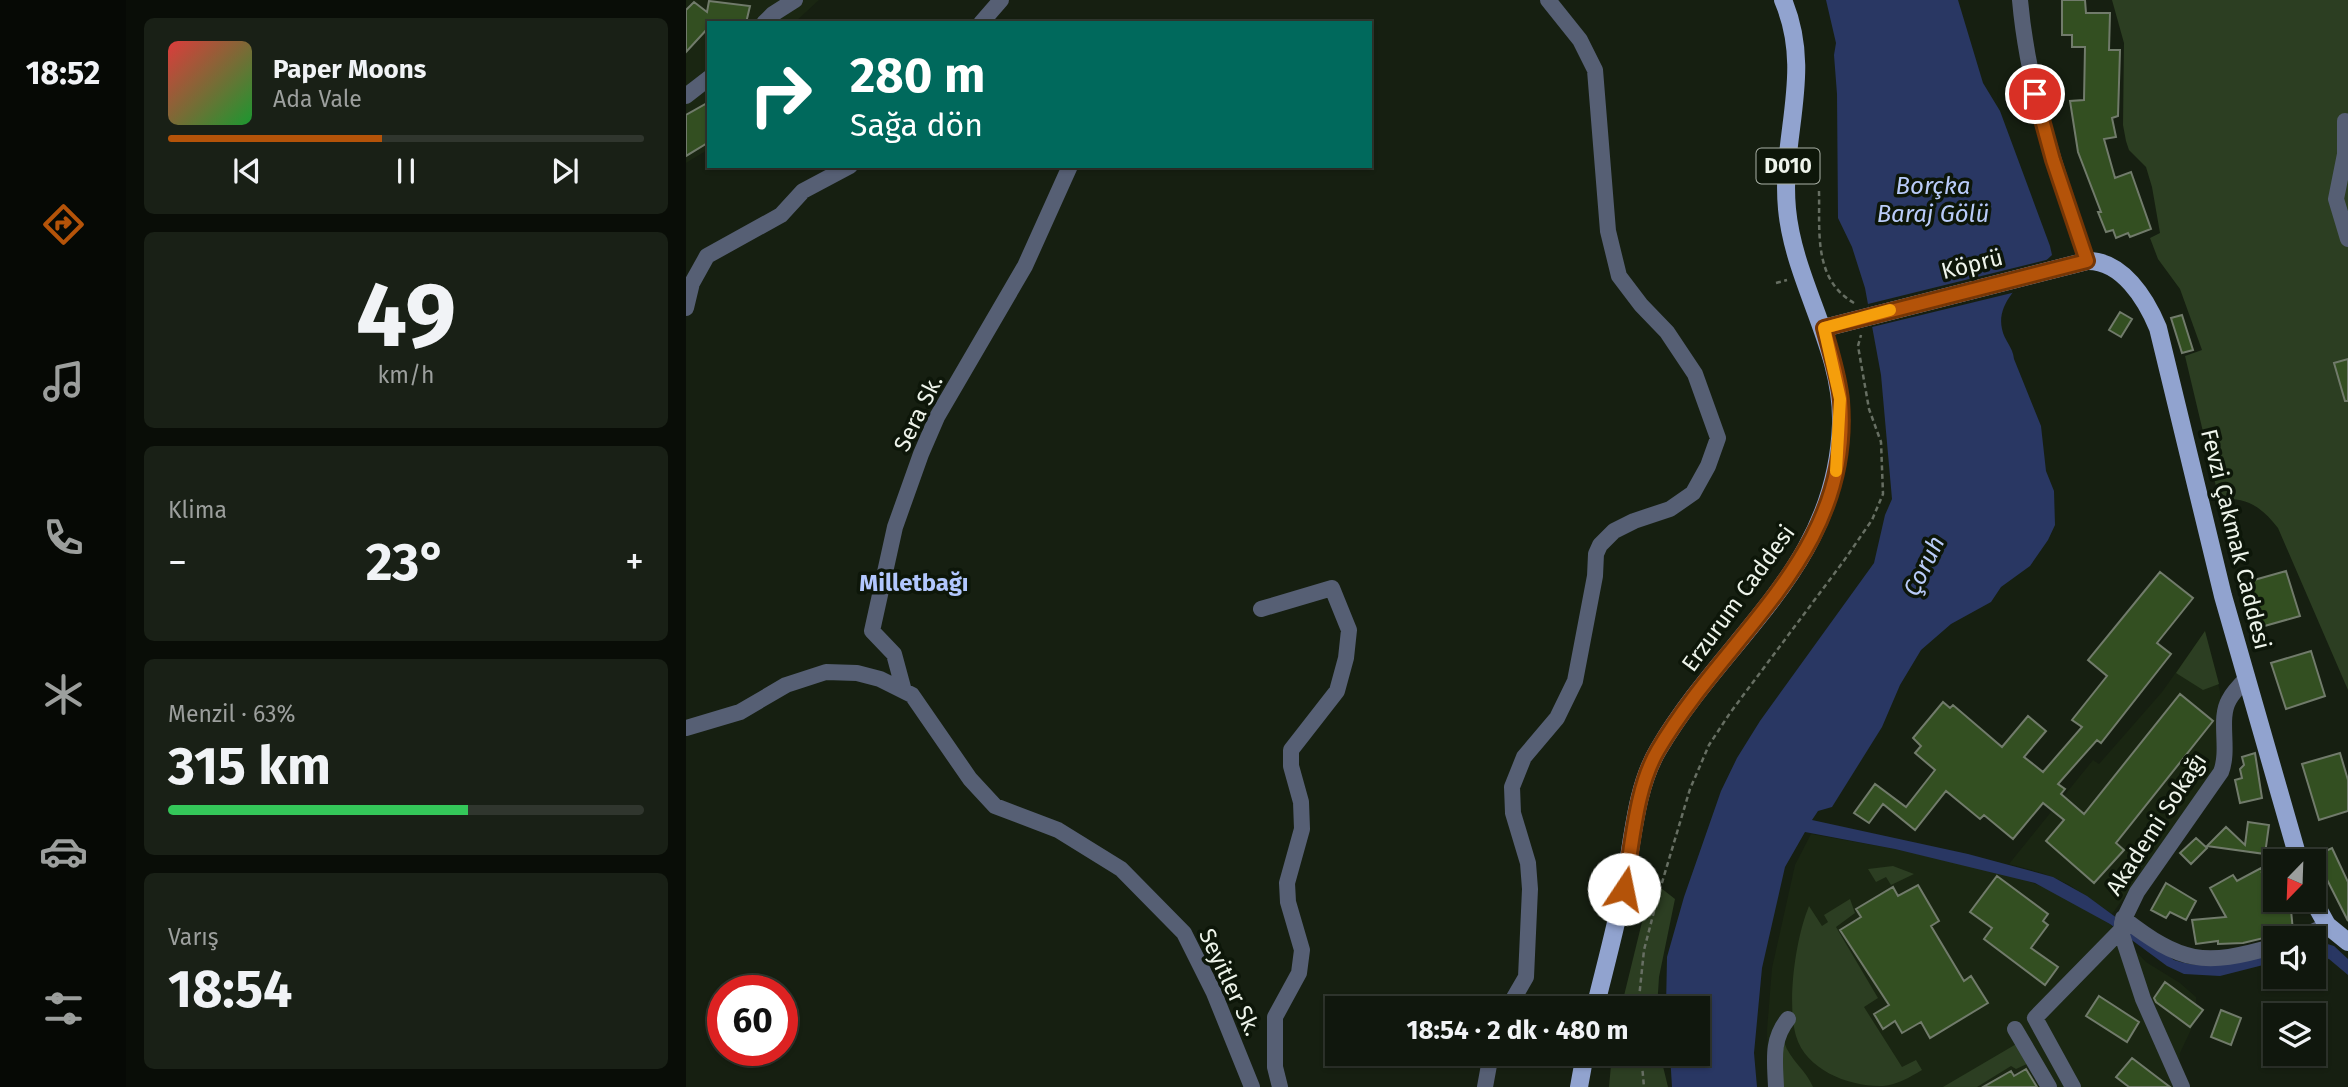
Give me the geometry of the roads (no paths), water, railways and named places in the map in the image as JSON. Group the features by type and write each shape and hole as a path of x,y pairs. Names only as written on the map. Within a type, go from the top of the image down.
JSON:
{"main road":[{"name":"Erzurum Caddesi","path":"1598,996 1624,889 1642,793 1651,764 1684,712 1781,589 1808,547 1826,510 1838,461 1840,399 1824,328 1789,229 1786,184 1798,65 1794,31 1783,0"},
{"name":"Köprü","path":"1824,328 2087,261"},
{"name":"Fevzi Çakmak Caddesi","path":"2087,261 2108,267 2134,286 2143,297 2158,328 2224,596 2296,849"},
{"path":"2320,912 2327,925 2348,942"},
{"path":"1579,1087 1582,1066"}],"street":[{"path":"766,21 773,13 795,0"},
{"path":"983,21 1001,0"},
{"path":"1515,996 1526,977 1530,889 1528,863 1513,813 1513,787 1524,757 1557,718 1575,681 1595,576 1596,554 1600,545 1614,531 1634,520 1670,509 1692,493 1708,466 1718,438 1695,374 1667,332 1619,276 1608,231 1595,69 1580,40 1548,0"},
{"path":"2011,0 2023,28"},
{"path":"2020,0 2043,126 2087,261"},
{"path":"686,96 707,80"},
{"path":"2345,121 2345,154 2336,199 2348,239"},
{"path":"686,308 692,283 707,256 781,215 803,191 846,168"},
{"name":"Sera Sk.","path":"904,691 894,654 872,631 895,527 937,417 1025,265 1069,168"},
{"path":"1261,609 1332,588 1349,631 1346,658 1337,691 1291,750 1291,766 1301,802 1301,829 1287,883 1288,901 1302,950 1299,973 1275,1017 1275,1066 1280,1087"},
{"name":"Seyitler Sk.","path":"686,728 740,712 786,684 826,671 858,673 880,679 912,695 970,779 995,806 1058,830 1121,869 1184,933 1214,993 1252,1087"},
{"name":"Akademi Sokağı","path":"2073,1087 2035,1018 2122,924 2137,892 2221,772 2226,750 2225,708 2247,678"},
{"path":"2122,924 2162,947 2188,956 2214,958 2263,948"},
{"path":"2122,924 2143,999 2182,1087"},
{"path":"1776,1087 1775,1041 1778,1031 1788,1019"},
{"path":"2015,1029 2049,1087"},
{"path":"1485,1087 1489,1066"}],"water":[{"name":"Borçka Baraj Gölü","path":"1826,0 1958,0 1983,83 2000,111 2052,255 2009,297 2001,318 2003,333 2041,426 2046,471 2054,491 2055,525 2030,566 2001,587 1991,602 1951,624 1921,650 1900,685 1882,727 1832,807 1818,811 1812,820 1968,854 2053,877 2087,896 2174,960 2212,965 2263,955 2263,965 2220,976 2184,974 2167,966 2110,924 2035,883 1895,849 1805,832 1785,867 1762,968 1754,1053 1757,1087 1672,1087 1671,1066 1710,1066 1710,996 1666,996 1667,957 1684,897 1721,791 1760,721 1874,563 1885,515 1892,499 1881,375 1865,288 1852,247 1838,218 1834,55 1836,43"},
{"path":"2326,944 2334,946 2348,959 2348,975 2326,958"}],"district":[{"name":"Milletbağı","path":"914,583"}],"water label":[{"name":"Çoruh","path":"1924,566"}]}
